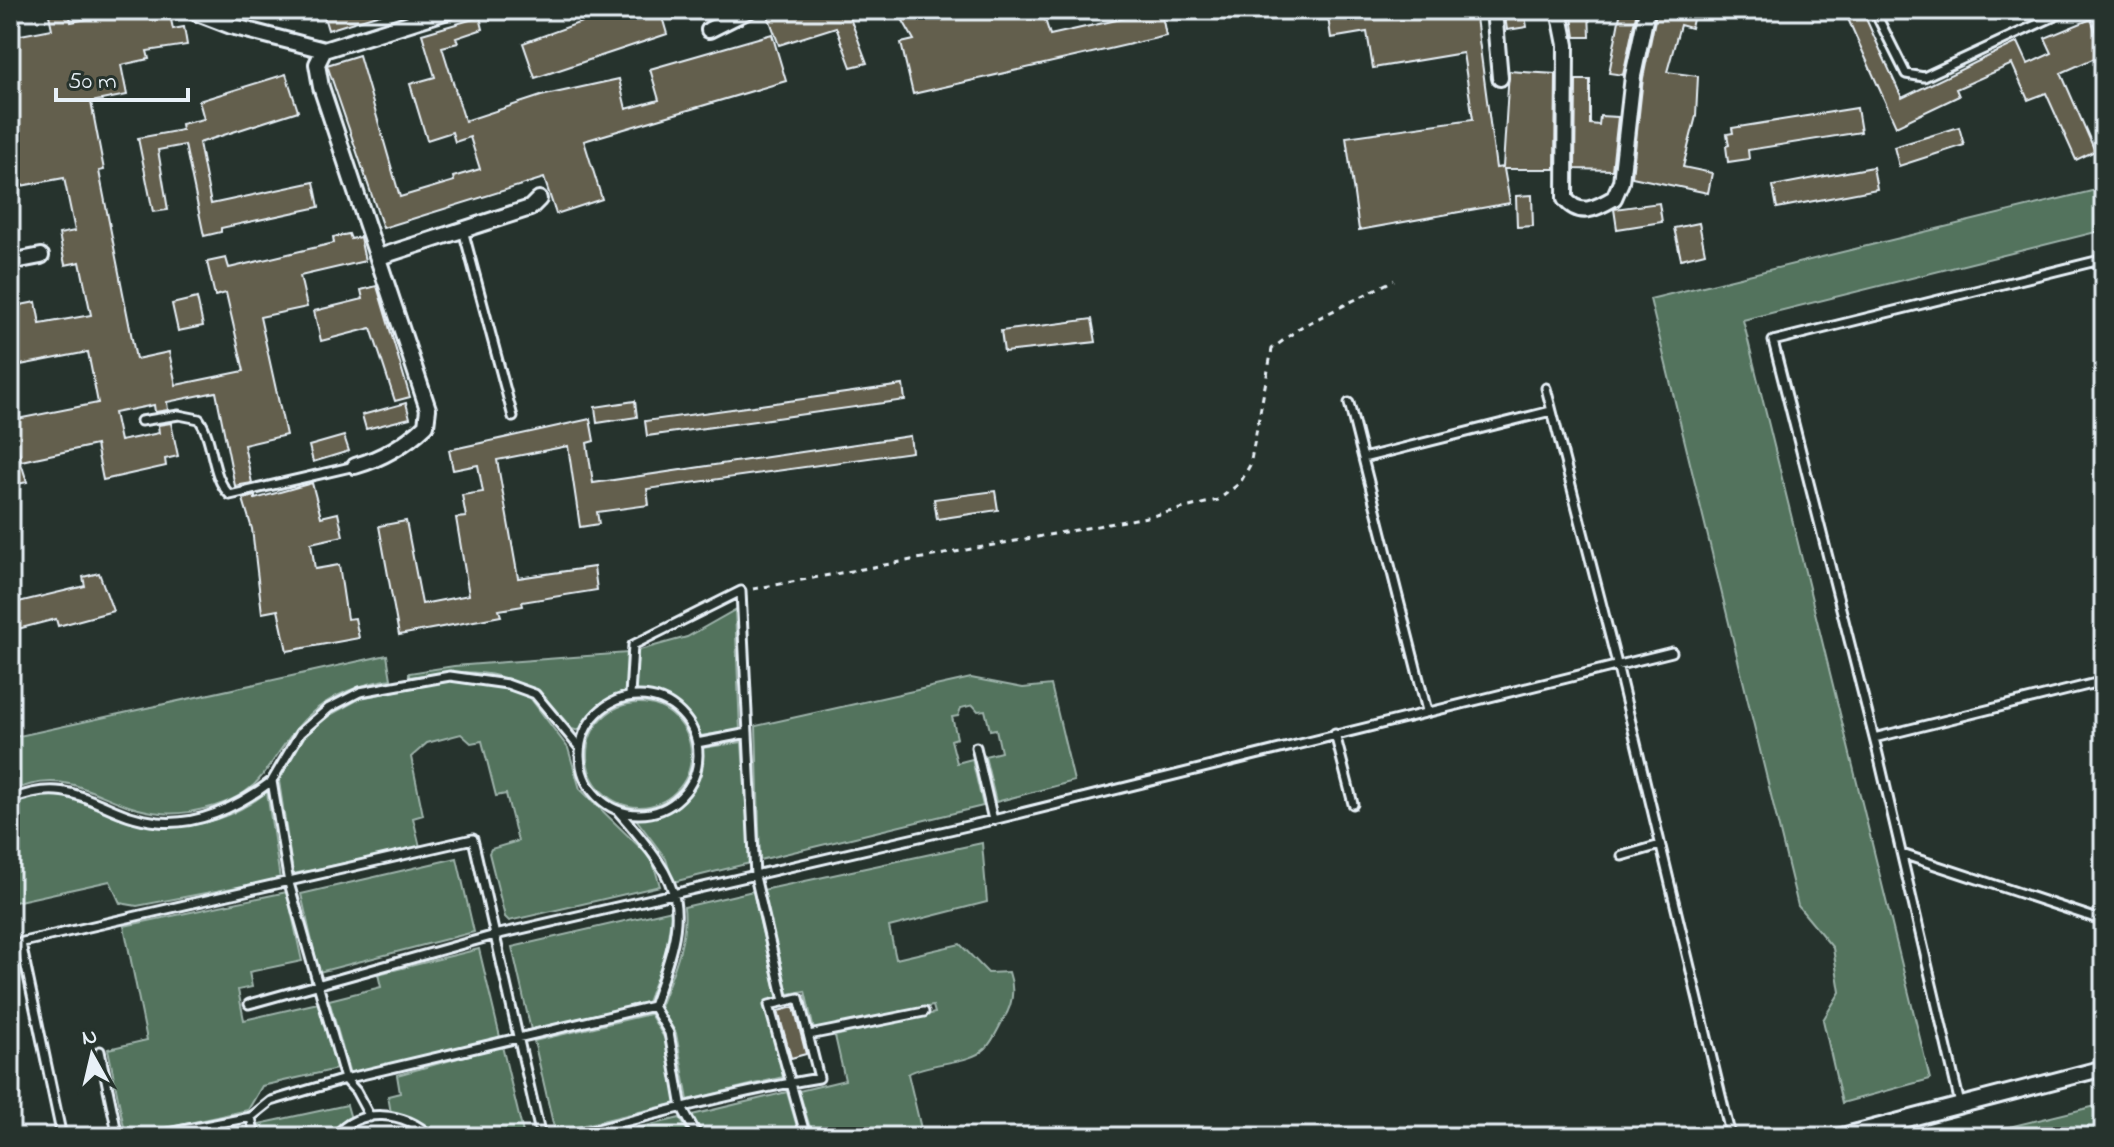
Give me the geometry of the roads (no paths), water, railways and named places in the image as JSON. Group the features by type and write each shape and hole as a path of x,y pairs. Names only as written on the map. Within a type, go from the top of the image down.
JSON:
{"street":[{"path":"192,11 231,26 324,50 451,10"},
{"path":"709,30 749,10"},
{"path":"1494,10 1500,78"},
{"path":"1559,10 1566,45 1565,199 1573,209 1585,211 1614,198 1621,182 1633,76 1647,10"},
{"path":"324,50 317,64 321,87 428,409 426,425 413,437 379,459 355,466"},
{"path":"379,257 530,208 539,199"},
{"path":"10,262 41,256"},
{"path":"1838,1137 2104,1068"}],"lane":[{"path":"1874,10 1906,74 1924,77 2068,10"},
{"path":"463,230 513,417"},
{"path":"1960,1104 1874,738 1773,341 2102,259 2104,280"},
{"path":"1546,388 1617,664 1731,1137"},
{"path":"1349,403 1427,711"},
{"path":"1363,458 1551,411"},
{"path":"141,421 179,415 199,419 208,431 221,487 230,495 355,466"},
{"path":"630,696 633,645 741,591 755,876 784,1001"},
{"path":"249,1004 495,935 993,820 1672,652"},
{"path":"10,800 36,790 58,789 157,822 192,821 247,800 272,781 300,733 329,708 360,692 450,676 507,684 535,694 580,748"},
{"path":"1874,738 2104,681"},
{"path":"617,810 648,813 676,802 690,786 699,758 697,743 687,719 671,704 651,697 630,696 598,712 585,729 580,748 580,768 590,788 617,810 660,861 676,893 679,919 653,1006 669,1033 682,1108 698,1137"},
{"path":"697,743 748,733"},
{"path":"1335,734 1353,804"},
{"path":"976,747 993,820"},
{"path":"272,781 289,883 312,971 319,985 345,1079 356,1091 370,1117"},
{"path":"10,945 473,839 541,1137"},
{"path":"1622,856 1660,845"},
{"path":"1902,854 2104,921"},
{"path":"21,943 62,1137"},
{"path":"566,1137 682,1108 790,1083 819,1078 799,998 769,1005 790,1083 806,1137"},
{"path":"147,1137 251,1117 271,1101 345,1079 653,1006"},
{"path":"809,1035 924,1012"},
{"path":"100,1051 118,1137"},
{"path":"251,1117 255,1137"},
{"path":"335,1137 359,1120 370,1117 402,1118 431,1137"}]}
